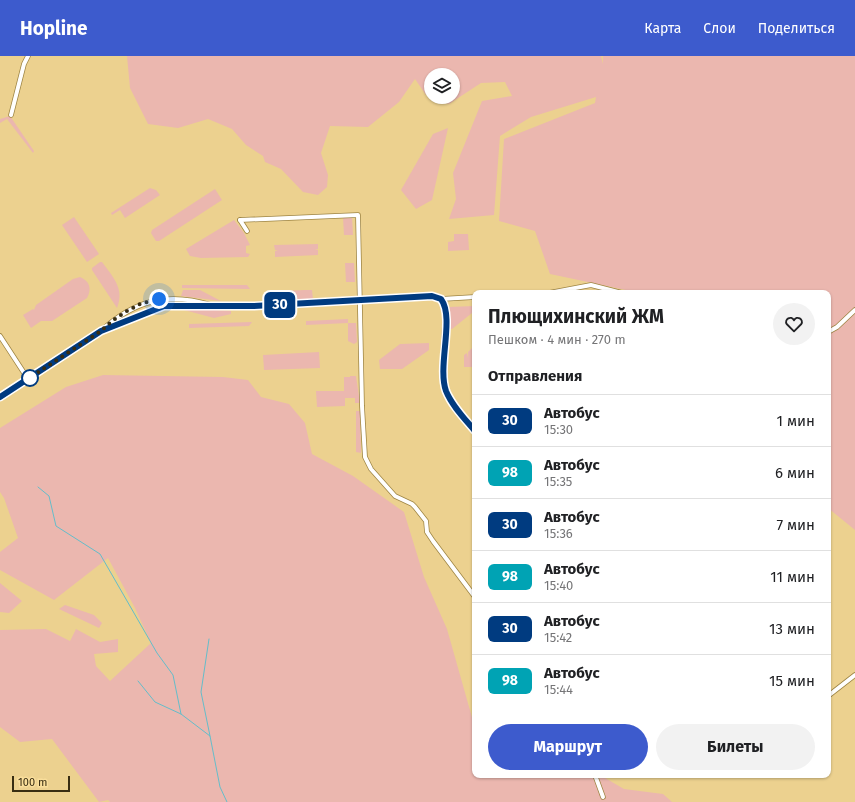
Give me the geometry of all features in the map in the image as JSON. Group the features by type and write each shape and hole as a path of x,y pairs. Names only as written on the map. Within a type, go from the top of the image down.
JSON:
{"street":[{"path":"11,115 24,64 28,56"},
{"path":"250,220 358,214 362,406 365,457 371,469 395,496 412,504 426,521 427,532 452,569 472,593"},
{"path":"565,290 591,285 610,290"},
{"path":"101,331 164,306 214,306 360,301 424,296 441,299 472,297"},
{"path":"0,397 101,331 112,321 140,304 167,298 195,300 214,306"},
{"path":"441,299 446,309 444,352 445,385 453,404 472,427"},
{"path":"831,330 837,327 855,310"},
{"path":"0,336 28,379"},
{"path":"831,694 855,675"},
{"path":"596,778 603,797"}],"shaded area":[{"path":"127,56 601,56 603,64 603,56 855,56 855,530 831,510 831,290 626,290 550,274 535,231 499,221 504,139 595,103 596,97 531,117 500,136 494,215 449,219 456,199 453,173 482,101 512,96 505,82 481,83 460,97 460,68 424,68 424,92 415,79 399,102 368,127 330,126 321,153 328,175 327,187 318,195 303,192 281,169 265,162 263,156 246,145 232,129 208,119 178,128 148,124 130,88"},
{"path":"10,116 34,151 33,153 7,119 0,123 0,119"},
{"path":"448,128 432,200 416,209 401,190 433,134"},
{"path":"150,188 156,190 160,195 125,218 120,210 112,215 111,213"},
{"path":"215,189 222,200 159,241 156,241 151,233 152,230"},
{"path":"352,216 353,235 344,235 343,217"},
{"path":"74,217 99,254 87,262 62,225"},
{"path":"234,220 244,233 250,245 246,246 246,253 250,254 248,257 201,258 190,256 186,249"},
{"path":"454,234 468,234 469,250 448,251 448,242 454,241"},
{"path":"318,244 318,249 315,249 318,250 318,255 275,257 275,251 278,251 275,250 274,245"},
{"path":"102,262 110,273 119,289 120,295 117,308 92,270 92,268"},
{"path":"345,263 354,263 355,282 346,282"},
{"path":"80,277 88,283 90,288 87,298 52,321 41,321 31,328 23,315 33,309 34,310 36,305 73,279"},
{"path":"182,285 247,285 250,289 182,288"},
{"path":"183,290 200,290 221,301 181,296"},
{"path":"312,290 313,299 278,300 278,296 282,291"},
{"path":"472,306 472,313 452,329 449,329 448,307"},
{"path":"184,308 231,311 231,314 214,318 184,310"},
{"path":"348,319 348,323 306,325 306,321"},
{"path":"252,322 249,326 189,328 189,324"},
{"path":"348,323 356,323 357,342 354,344 348,341"},
{"path":"429,343 429,350 402,369 380,369 379,360 400,344"},
{"path":"472,348 472,367 464,367 464,355 467,353 468,358 468,352"},
{"path":"319,352 320,368 264,370 263,355"},
{"path":"103,375 223,377 248,380 261,397 289,404 305,423 312,454 353,476 404,512 424,577 447,629 472,717 472,778 605,778 624,789 663,794 672,802 110,802 108,800 99,802 52,739 20,742 0,727 0,630 46,629 70,641 76,629 100,642 118,639 118,652 94,654 96,666 110,681 151,643 135,608 108,558 54,600 0,570 0,552 18,538 4,498 0,492 0,428 66,387"},
{"path":"356,376 360,403 355,403 355,398 345,398 345,406 317,407 316,391 344,391 344,377"},
{"path":"356,411 360,411 361,453 356,452"},
{"path":"0,583 22,601 9,613 0,612"},
{"path":"65,605 94,615 102,623 99,628 59,609"}],"waterway":[{"path":"38,487 49,496 56,526 100,554 157,653 173,675 181,714"},
{"path":"209,639 201,692 210,736"},
{"path":"138,681 155,702 181,714 210,736 220,787 227,802"}],"bus line":[{"name":"30","path":"0,397 101,331 164,306 254,306 432,296 441,299 446,309 444,374 446,392 453,404 472,427"}],"route":[{"path":"30,378 28,379 101,331 112,321 127,311 140,304 159,299"}]}
